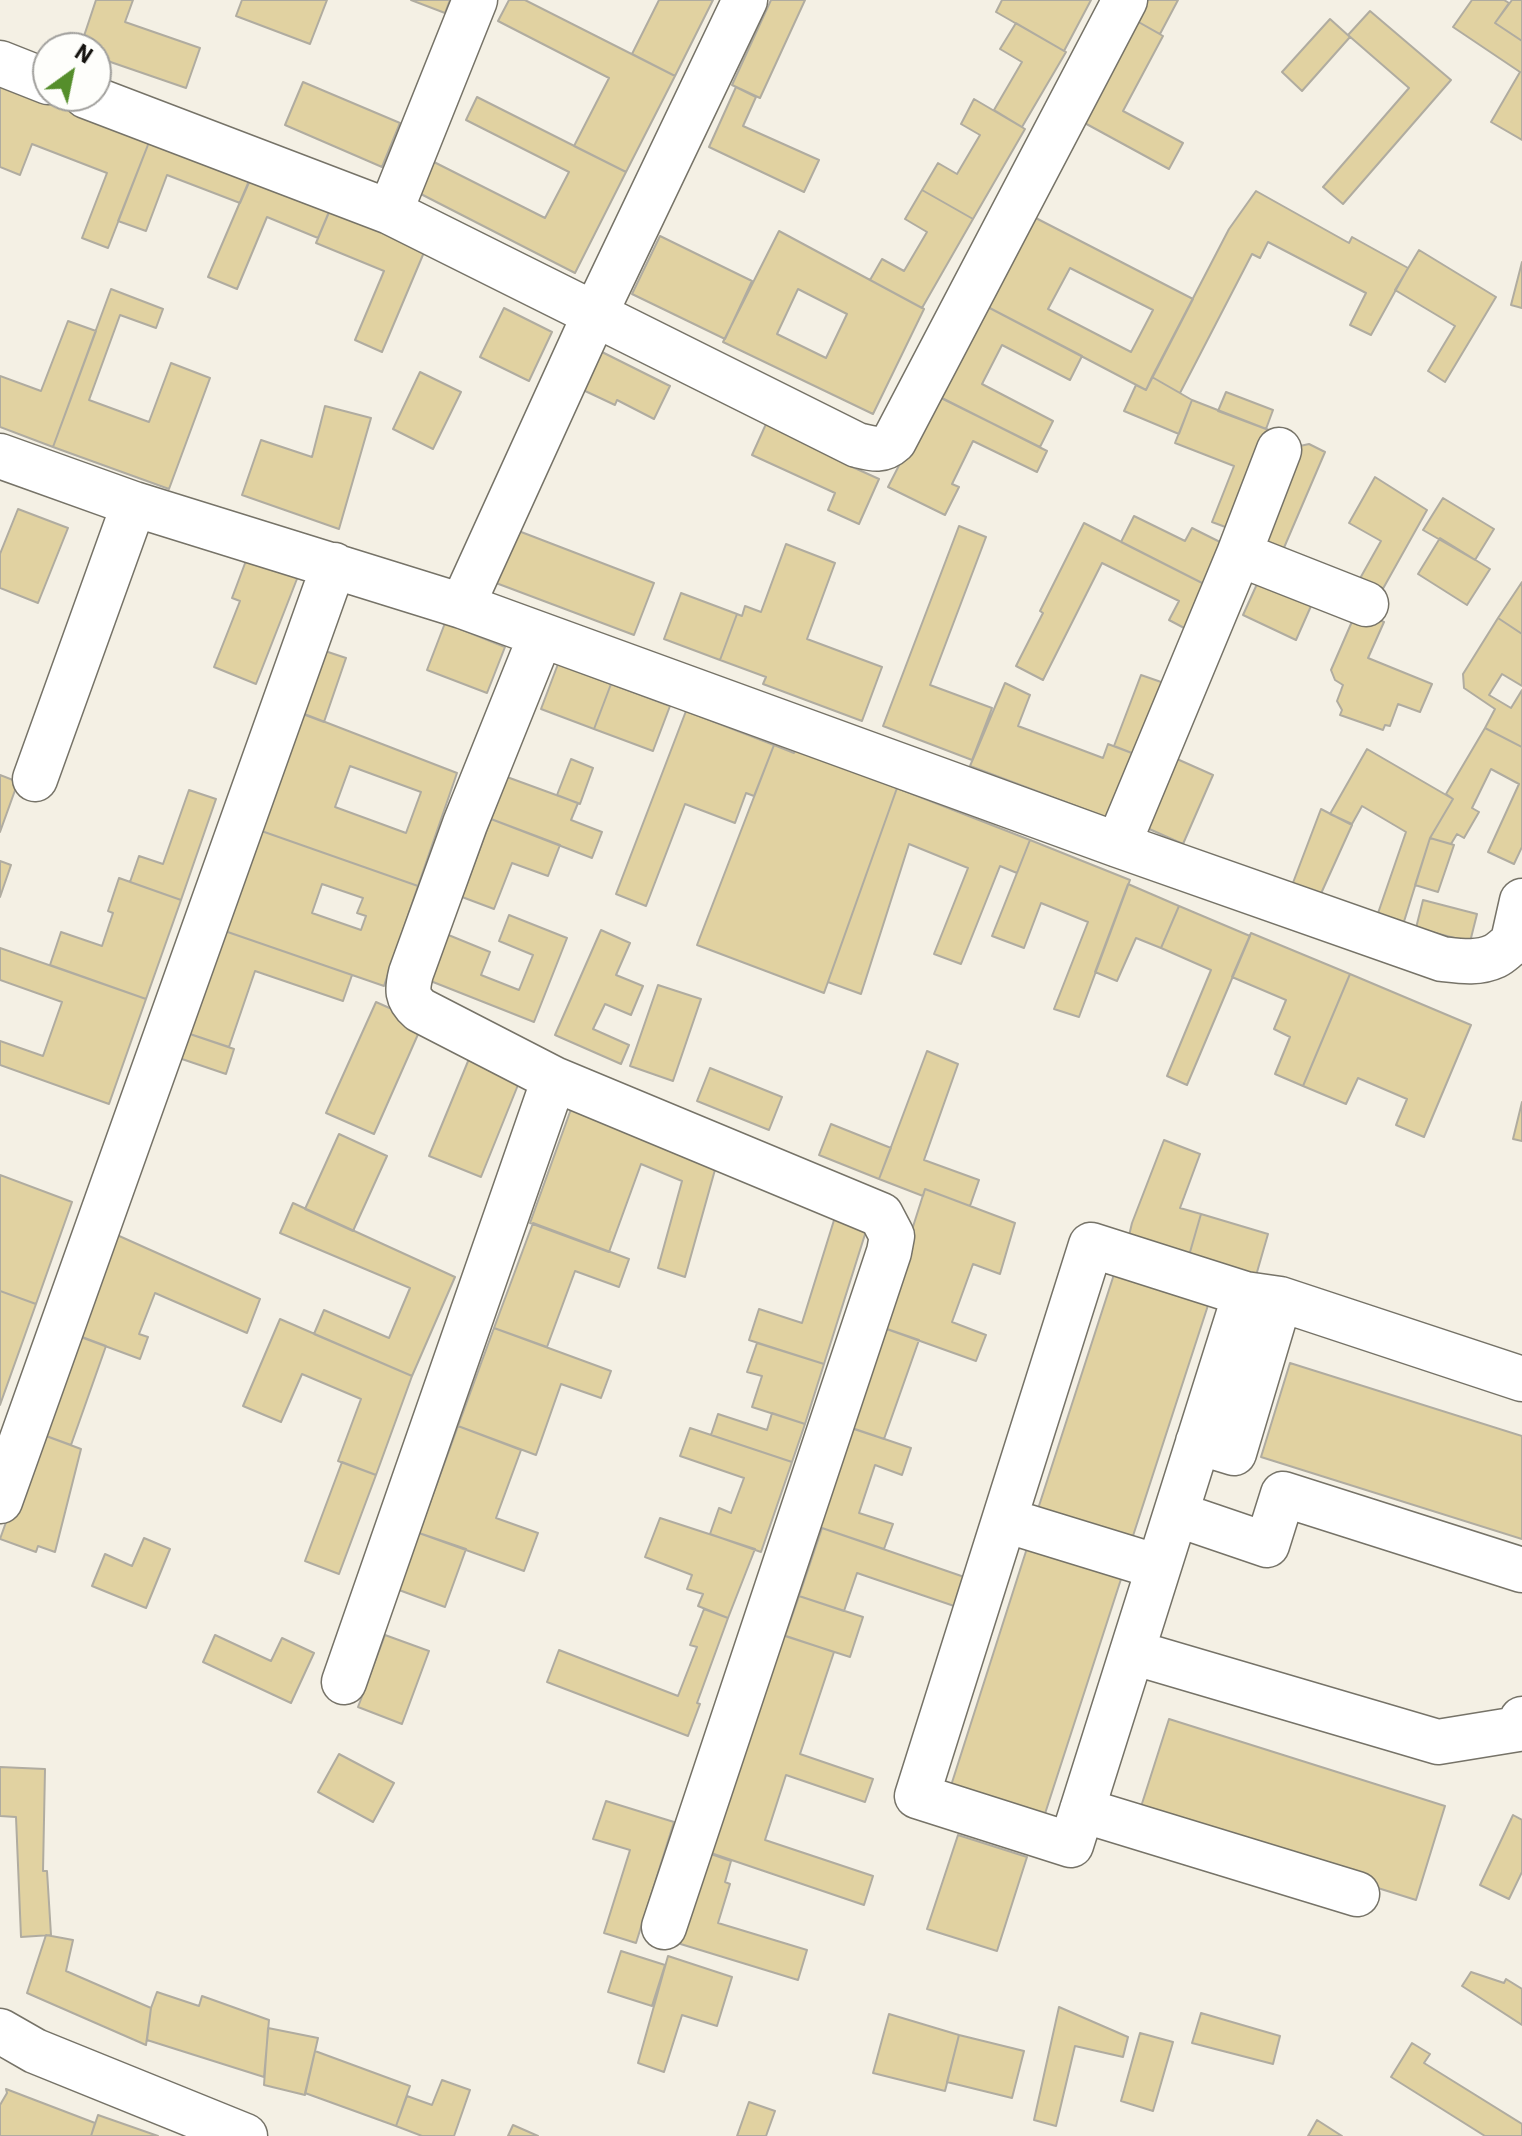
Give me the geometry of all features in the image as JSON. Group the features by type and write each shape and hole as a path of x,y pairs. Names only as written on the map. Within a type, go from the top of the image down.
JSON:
{"street":[{"path":"390,212 475,0"},
{"path":"462,606 594,316 745,0"},
{"path":"112,106 390,212 594,316 857,445 874,450 886,448 894,441 1125,0"},
{"path":"0,63 32,76"},
{"path":"1118,845 1279,450"},
{"path":"0,456 134,504 462,606 1118,845 1442,959 1474,962 1496,956 1519,927"},
{"path":"35,779 134,504"},
{"path":"1239,554 1366,604"},
{"path":"0,1501 334,565"},
{"path":"541,635 465,824 407,989 410,1002 554,1079 873,1211 881,1215 892,1236 664,1927"},
{"path":"344,1682 554,1079"},
{"path":"1263,1296 1198,1442 1071,1845 917,1796 1091,1245 1263,1296 1522,1379"},
{"path":"1176,1514 1267,1545 1283,1494 1522,1570"},
{"path":"1005,1520 1158,1567"},
{"path":"1132,1652 1438,1742 1521,1725"},
{"path":"1082,1810 1357,1894"},
{"path":"0,2031 35,2051 245,2136"}],"building":[{"path":"96,0 133,0 125,22 200,48 186,88 112,63 112,32 85,32"},
{"path":"242,0 327,0 310,44 236,16"},
{"path":"411,0 450,0 445,13"},
{"path":"509,0 525,0 675,76 626,172 574,146 609,78 498,21"},
{"path":"659,0 713,0 675,76 632,54"},
{"path":"771,0 805,0 760,98 732,85"},
{"path":"1002,0 1091,0 1064,51 996,12"},
{"path":"1146,0 1178,0 1160,34 1135,20"},
{"path":"1472,0 1504,0 1509,3 1495,23 1522,41 1522,140 1491,122 1520,72 1453,27"},
{"path":"1512,0 1522,0 1522,41 1495,23"},
{"path":"1370,11 1451,80 1343,204 1323,187 1409,88 1348,35"},
{"path":"1330,19 1350,37 1302,91 1282,72"},
{"path":"1135,20 1163,36 1123,111 1183,143 1169,169 1081,121"},
{"path":"1016,23 1066,52 1022,127 994,110 1022,62 1000,49"},
{"path":"0,73 32,85 32,112 101,112 153,132 108,248 82,238 107,173 32,144 20,175 0,167"},
{"path":"303,82 400,123 382,167 285,125"},
{"path":"736,87 756,97 743,126 819,160 804,192 709,147"},
{"path":"477,97 626,172 575,273 415,191 430,160 545,218 569,172 466,120"},
{"path":"974,99 1025,129 973,219 922,190 938,163 957,174 980,135 961,124"},
{"path":"153,132 254,171 240,203 167,175 146,231 118,221"},
{"path":"252,174 331,207 318,238 267,217 237,289 208,277"},
{"path":"922,190 973,219 922,308 870,280 882,259 904,271 927,232 905,219"},
{"path":"1256,191 1349,243 1352,237 1408,268 1371,335 1350,325 1366,293 1268,242 1260,258 1252,254 1180,393 1152,377 1229,229"},
{"path":"330,210 425,250 382,352 355,340 384,271 316,243"},
{"path":"1028,214 1193,299 1146,390 982,304","holes":["1070,268 1153,310 1131,352 1048,309"]},
{"path":"779,231 924,309 873,414 723,342","holes":["798,289 847,314 826,358 777,334"]},
{"path":"660,236 752,281 725,339 632,294"},
{"path":"1419,250 1496,297 1445,382 1428,371 1455,326 1395,290"},
{"path":"1522,262 1522,308 1511,305"},
{"path":"111,289 163,309 156,328 120,315 89,400 149,422 171,363 210,378 169,489 53,447"},
{"path":"982,304 1082,356 1070,380 1002,345 982,384 1053,421 1040,447 935,395"},
{"path":"504,308 552,332 529,381 480,357"},
{"path":"68,321 96,331 53,447 0,427 0,376 41,391"},
{"path":"602,352 670,386 654,419 617,400 615,405 583,390"},
{"path":"420,372 461,392 433,449 393,429"},
{"path":"1152,377 1192,400 1179,434 1124,411 1136,385 1146,390"},
{"path":"1226,392 1273,410 1266,429 1218,411"},
{"path":"940,397 1047,451 1037,472 973,441 952,484 959,487 945,515 888,487 913,438"},
{"path":"1192,400 1274,432 1236,531 1212,522 1234,466 1175,443"},
{"path":"325,406 371,418 339,529 242,495 261,440 312,457"},
{"path":"766,424 850,462 848,465 879,479 859,524 828,510 835,493 752,455"},
{"path":"1309,444 1325,452 1280,557 1250,544 1291,448"},
{"path":"1375,477 1427,510 1380,594 1358,582 1381,541 1349,523"},
{"path":"1443,498 1494,529 1475,560 1423,530"},
{"path":"18,509 68,528 38,603 0,588 0,554"},
{"path":"1134,516 1185,541 1192,528 1230,547 1210,587 1121,542"},
{"path":"1084,523 1210,587 1188,630 1169,620 1179,601 1102,563 1043,680 1016,666"},
{"path":"959,526 986,537 930,685 992,708 972,760 883,726"},
{"path":"516,530 654,583 634,635 496,583"},
{"path":"1440,538 1490,569 1467,605 1418,574"},
{"path":"786,544 835,563 807,639 882,667 862,721 763,684 766,677 720,660 737,614 742,616 745,606 761,612"},
{"path":"250,550 302,566 256,684 214,667 240,601 232,598"},
{"path":"1262,573 1315,597 1296,640 1243,615"},
{"path":"1522,582 1522,634 1498,618"},
{"path":"681,593 737,614 720,660 664,639"},
{"path":"1357,610 1384,622 1368,658 1432,684 1420,712 1398,704 1390,726 1385,725 1383,730 1340,715 1342,710 1337,701 1343,685 1335,680 1331,670"},
{"path":"1498,618 1522,634 1522,686 1502,674 1489,695 1511,708 1522,690 1522,747 1485,728 1495,709 1464,688 1463,674"},
{"path":"445,623 505,647 487,693 427,670"},
{"path":"322,650 346,658 324,722 300,713"},
{"path":"558,664 611,684 594,729 541,709"},
{"path":"1141,675 1164,683 1137,755 1114,746"},
{"path":"1005,683 1030,695 1018,726 1103,758 1108,744 1137,755 1113,820 970,766"},
{"path":"611,684 670,706 653,751 594,729"},
{"path":"294,710 457,773 418,886 253,828","holes":["350,766 421,792 406,833 335,807"]},
{"path":"686,711 774,745 754,796 746,793 735,823 685,804 646,906 616,894"},
{"path":"1485,728 1522,747 1522,847 1514,864 1488,852 1519,784 1491,769 1472,808 1479,812 1464,838 1457,834 1451,844 1430,838 1453,799 1446,794"},
{"path":"774,745 794,753 795,749 897,788 824,993 697,945"},
{"path":"1367,749 1453,799 1430,838 1402,928 1376,919 1406,832 1362,806 1352,824 1330,814"},
{"path":"571,759 593,768 580,804 557,795"},
{"path":"1177,759 1213,775 1183,844 1147,828"},
{"path":"0,775 18,782 0,832"},
{"path":"507,777 578,803 571,820 602,832 592,858 491,819"},
{"path":"897,788 1030,840 1017,873 1000,866 961,964 934,954 968,868 909,844 861,994 828,982"},
{"path":"189,790 216,799 181,900 130,882 139,856 163,864"},
{"path":"1321,809 1352,825 1319,898 1291,888"},
{"path":"491,819 560,845 548,876 512,863 494,909 462,897"},
{"path":"253,828 418,886 384,986 219,929","holes":["322,884 363,898 357,913 366,916 361,930 312,913"]},
{"path":"1430,838 1454,845 1438,892 1415,885"},
{"path":"1030,840 1130,880 1079,1017 1054,1009 1088,922 1041,903 1024,948 992,936"},
{"path":"0,861 11,865 0,897"},
{"path":"119,878 181,900 146,999 50,965 61,932 102,946 113,913 108,911"},
{"path":"1128,884 1179,906 1161,948 1136,938 1117,981 1095,972"},
{"path":"1423,900 1477,914 1470,942 1416,928"},
{"path":"1179,906 1250,936 1187,1085 1167,1076 1211,970 1161,948"},
{"path":"509,915 567,938 534,1022 428,980 446,934 490,952 481,975 519,990 533,955 499,941"},
{"path":"219,929 352,975 343,1001 255,971 229,1047 184,1032"},
{"path":"601,930 630,943 616,975 643,986 631,1015 605,1004 593,1029 629,1045 621,1064 555,1035"},
{"path":"1251,933 1350,974 1303,1086 1275,1074 1290,1037 1274,1029 1286,1000 1232,977"},
{"path":"0,948 146,999 109,1104 0,1065 0,1041 43,1056 62,1002 0,980"},
{"path":"1350,974 1471,1025 1424,1137 1396,1125 1407,1099 1358,1078 1346,1104 1303,1086"},
{"path":"658,985 701,999 673,1081 630,1066"},
{"path":"376,1002 423,1023 374,1134 326,1113"},
{"path":"184,1032 234,1049 226,1074 176,1057"},
{"path":"927,1051 958,1064 924,1160 979,1180 970,1206 925,1189 923,1196 879,1179"},
{"path":"471,1054 522,1075 481,1177 429,1156"},
{"path":"710,1068 782,1097 769,1130 697,1101"},
{"path":"575,1098 718,1159 685,1277 658,1268 682,1181 641,1164 609,1252 530,1223"},
{"path":"1522,1102 1522,1141 1513,1139"},
{"path":"831,1124 891,1148 879,1179 819,1155"},
{"path":"339,1134 387,1156 353,1231 305,1209"},
{"path":"1164,1140 1200,1154 1180,1208 1201,1214 1186,1266 1127,1244"},
{"path":"0,1175 72,1202 36,1304 0,1291"},
{"path":"925,1189 1015,1223 1000,1274 973,1264 952,1322 986,1335 976,1361 881,1327"},
{"path":"293,1203 455,1277 412,1376 314,1334 324,1310 389,1338 410,1288 280,1233"},
{"path":"1201,1214 1268,1234 1253,1286 1186,1266"},
{"path":"835,1217 867,1228 824,1364 749,1340 759,1309 802,1323"},
{"path":"533,1223 629,1259 619,1287 575,1271 547,1347 494,1328"},
{"path":"108,1231 260,1299 247,1333 155,1293 139,1334 148,1337 140,1359 70,1333"},
{"path":"1118,1262 1212,1293 1131,1542 1037,1512"},
{"path":"0,1291 36,1304 0,1405"},
{"path":"280,1319 412,1376 376,1475 338,1461 361,1399 302,1374 281,1422 243,1406"},
{"path":"494,1328 611,1371 601,1398 561,1384 536,1455 458,1426"},
{"path":"887,1329 919,1340 884,1439 851,1428"},
{"path":"74,1334 106,1346 71,1445 38,1433"},
{"path":"757,1343 824,1364 805,1424 752,1407 762,1376 747,1372"},
{"path":"1290,1363 1522,1436 1522,1539 1261,1457"},
{"path":"772,1413 805,1424 792,1462 711,1435 718,1414 767,1430"},
{"path":"458,1426 521,1450 496,1518 538,1533 524,1571 419,1533"},
{"path":"849,1427 911,1448 902,1475 875,1465 859,1513 893,1524 884,1549 816,1526"},
{"path":"690,1428 792,1462 761,1552 710,1534 719,1508 731,1513 744,1478 680,1456"},
{"path":"38,1433 81,1449 55,1552 38,1546 36,1552 0,1539"},
{"path":"342,1462 376,1475 339,1574 305,1561"},
{"path":"660,1518 755,1549 728,1618 698,1606 703,1594 687,1589 692,1575 645,1557"},
{"path":"822,1528 973,1580 963,1609 857,1573 844,1611 799,1596"},
{"path":"419,1533 466,1549 445,1607 399,1590"},
{"path":"144,1538 170,1549 146,1608 92,1586 105,1554 132,1566"},
{"path":"1028,1545 1122,1576 1041,1826 948,1795"},
{"path":"799,1596 863,1617 850,1657 785,1636"},
{"path":"704,1609 728,1618 688,1736 547,1682 559,1650 678,1696 697,1647 690,1645"},
{"path":"777,1633 834,1652 800,1754 873,1779 865,1802 786,1775 765,1840 873,1876 864,1905 705,1851"},
{"path":"215,1635 271,1661 282,1638 314,1653 291,1703 203,1662"},
{"path":"385,1635 429,1651 402,1724 358,1707"},
{"path":"1169,1719 1445,1806 1416,1900 1139,1813"},
{"path":"339,1754 394,1783 373,1822 318,1792"},
{"path":"0,1767 45,1769 43,1871 47,1871 51,1935 21,1937 16,1817 0,1816"},
{"path":"606,1801 674,1822 636,1943 604,1933 630,1850 593,1839"},
{"path":"1513,1815 1522,1820 1522,1872 1509,1899 1480,1885"},
{"path":"958,1835 1027,1857 997,1951 927,1929"},
{"path":"708,1853 731,1861 725,1882 730,1884 718,1923 807,1950 798,1980 674,1942"},
{"path":"46,1935 73,1940 66,1971 151,2008 146,2045 27,1993"},
{"path":"621,1951 665,1965 652,2006 608,1992"},
{"path":"668,1956 732,1977 717,2026 682,2015 664,2072 638,2063"},
{"path":"1471,1972 1504,1983 1506,1979 1522,1989 1522,2025 1462,1986"},
{"path":"157,1992 199,2006 202,1996 269,2020 264,2077 147,2040 151,2008"},
{"path":"1059,2007 1128,2037 1123,2057 1075,2046 1056,2126 1034,2120"},
{"path":"1201,2013 1280,2036 1273,2064 1192,2043"},
{"path":"889,2014 959,2035 945,2091 873,2073"},
{"path":"268,2028 318,2038 305,2095 264,2085"},
{"path":"1140,2033 1173,2042 1153,2111 1121,2101"},
{"path":"959,2035 1024,2051 1012,2098 947,2082"},
{"path":"1412,2043 1430,2054 1424,2063 1522,2124 1522,2136 1485,2136 1391,2077"},
{"path":"315,2051 410,2086 396,2126 305,2093"},
{"path":"442,2080 470,2090 454,2136 422,2136 396,2126 407,2096 432,2105"},
{"path":"6,2089 95,2123 91,2136 0,2136 0,2105"},
{"path":"749,2102 775,2111 766,2136 737,2136"},
{"path":"98,2115 158,2136 91,2136"},
{"path":"1317,2120 1342,2136 1308,2136"},
{"path":"513,2125 538,2136 508,2136"}]}
